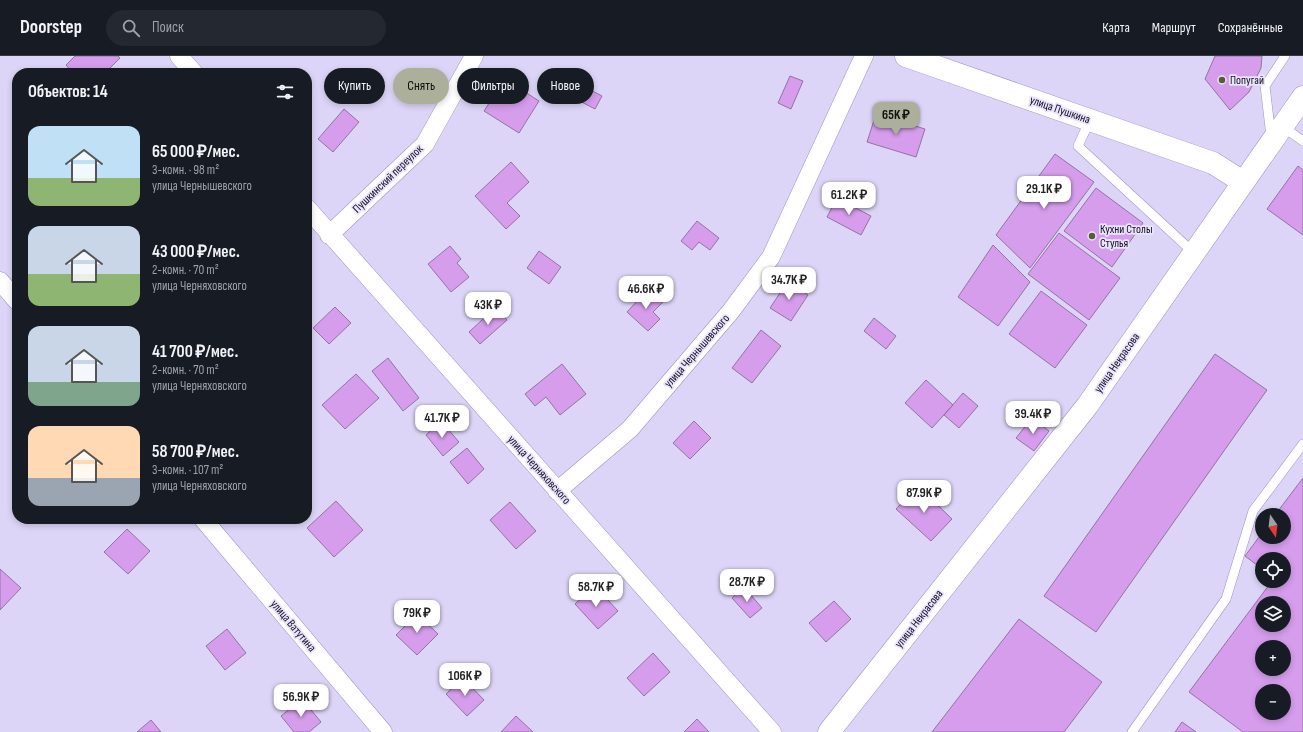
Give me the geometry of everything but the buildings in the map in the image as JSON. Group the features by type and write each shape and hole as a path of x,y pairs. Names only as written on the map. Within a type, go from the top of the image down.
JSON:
{"street":[{"path":"180,56 190,68"},
{"name":"Пушкинский переулок","path":"329,235 425,144 474,56"},
{"name":"улица Чернышевского","path":"557,491 630,429 731,311 771,257 864,56"},
{"name":"улица Пушкина","path":"906,56 1214,163 1243,182"},
{"name":"улица Некрасова","path":"829,732 1087,406 1303,97"},
{"name":"улица Черняховского","path":"312,214 772,732"},
{"path":"0,281 12,295"},
{"name":"улица Ватутина","path":"207,524 383,732"}],"lane":[{"path":"1285,56 1264,86 1277,133 1303,141"},
{"path":"1090,120 1078,146 1194,253"},
{"path":"1132,732 1226,599 1253,511 1303,444"}],"place":[{"name":"Попугай","path":"1222,80"},
{"name":"Кухни Столы Стулья","path":"1092,236"}]}
